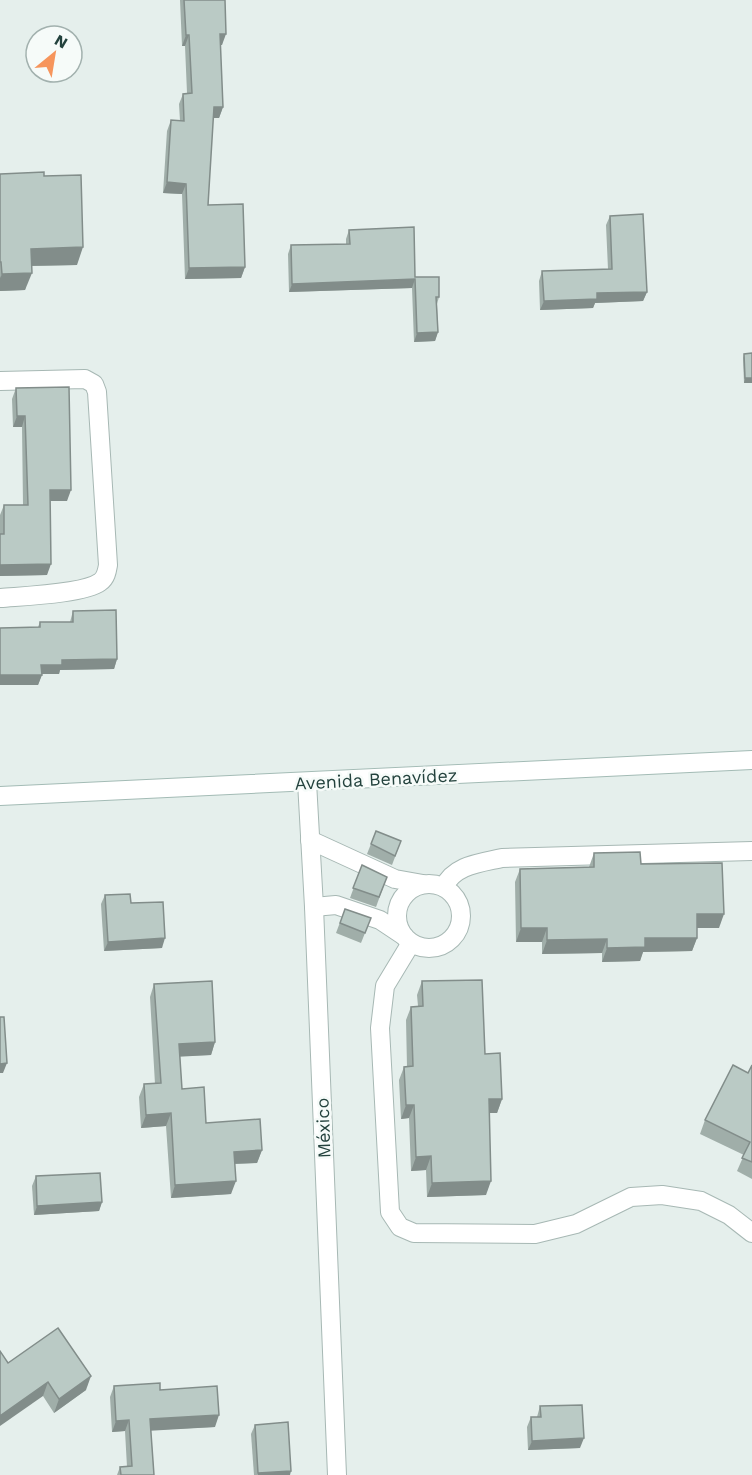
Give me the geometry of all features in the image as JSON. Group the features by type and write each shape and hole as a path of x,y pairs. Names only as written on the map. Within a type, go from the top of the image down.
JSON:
{"street":[{"path":"0,381 85,379 94,384 97,392 108,565 105,577 99,583 88,587 63,592 0,598"},
{"name":"Avenida Benavídez","path":"0,796 752,760"},
{"name":"México","path":"307,782 338,1475"},
{"path":"310,840 395,879 444,887 459,902 462,912 458,932 451,941 432,949 408,940 380,920 336,905 314,907"},
{"path":"444,887 449,876 471,864 502,858 752,851"},
{"path":"408,940 399,927 397,916 399,905 404,896 413,888 423,884"},
{"path":"408,940 385,986 380,1028 390,1212 400,1227 414,1233 536,1234 576,1224 631,1197 662,1195 701,1201 729,1215 752,1233"}],"building":[{"path":"184,0 225,0 226,34 220,34 223,107 214,107 208,205 243,204 245,267 189,268 186,184 167,182 171,120 184,121 183,94 192,93 189,35 186,35"},
{"path":"44,172 44,176 81,175 83,247 31,249 32,273 2,274 0,174"},
{"path":"643,214 647,292 597,293 597,299 544,301 542,271 612,269 610,216"},
{"path":"414,227 415,277 439,277 439,297 436,297 438,332 417,333 415,279 292,284 291,245 350,244 349,230"},
{"path":"752,353 752,378 745,378 744,354"},
{"path":"69,387 71,490 50,490 51,564 0,565 0,534 4,534 4,505 28,505 25,416 17,416 16,388"},
{"path":"116,610 117,659 62,660 62,665 41,665 42,675 0,675 0,628 40,627 40,622 73,622 73,611"},
{"path":"376,831 401,841 395,856 371,844"},
{"path":"640,852 641,864 722,863 724,914 697,914 697,938 645,938 645,947 607,948 607,939 547,940 547,928 521,928 520,869 594,867 594,853"},
{"path":"362,865 387,877 379,897 353,888"},
{"path":"130,894 131,903 163,902 165,938 108,942 105,895"},
{"path":"345,909 371,918 365,933 340,923"},
{"path":"482,980 485,1054 500,1053 502,1099 489,1099 491,1181 432,1183 431,1156 416,1157 414,1105 406,1105 404,1067 413,1066 411,1007 423,1006 422,981"},
{"path":"212,981 215,1042 179,1044 182,1089 204,1087 206,1123 260,1119 262,1150 234,1152 236,1181 175,1185 171,1113 146,1115 144,1084 161,1083 154,984"},
{"path":"0,1017 4,1017 7,1063 0,1064"},
{"path":"733,1065 748,1073 752,1065 752,1162 742,1158 750,1142 705,1120"},
{"path":"100,1173 102,1202 37,1206 36,1176"},
{"path":"58,1328 91,1376 59,1399 48,1382 0,1416 0,1351 8,1363"},
{"path":"160,1383 160,1390 217,1386 219,1415 150,1419 154,1475 121,1475 120,1467 132,1466 129,1420 116,1421 114,1386"},
{"path":"582,1405 584,1438 532,1441 531,1417 541,1417 540,1406"},
{"path":"288,1422 291,1471 258,1473 255,1425"}]}
